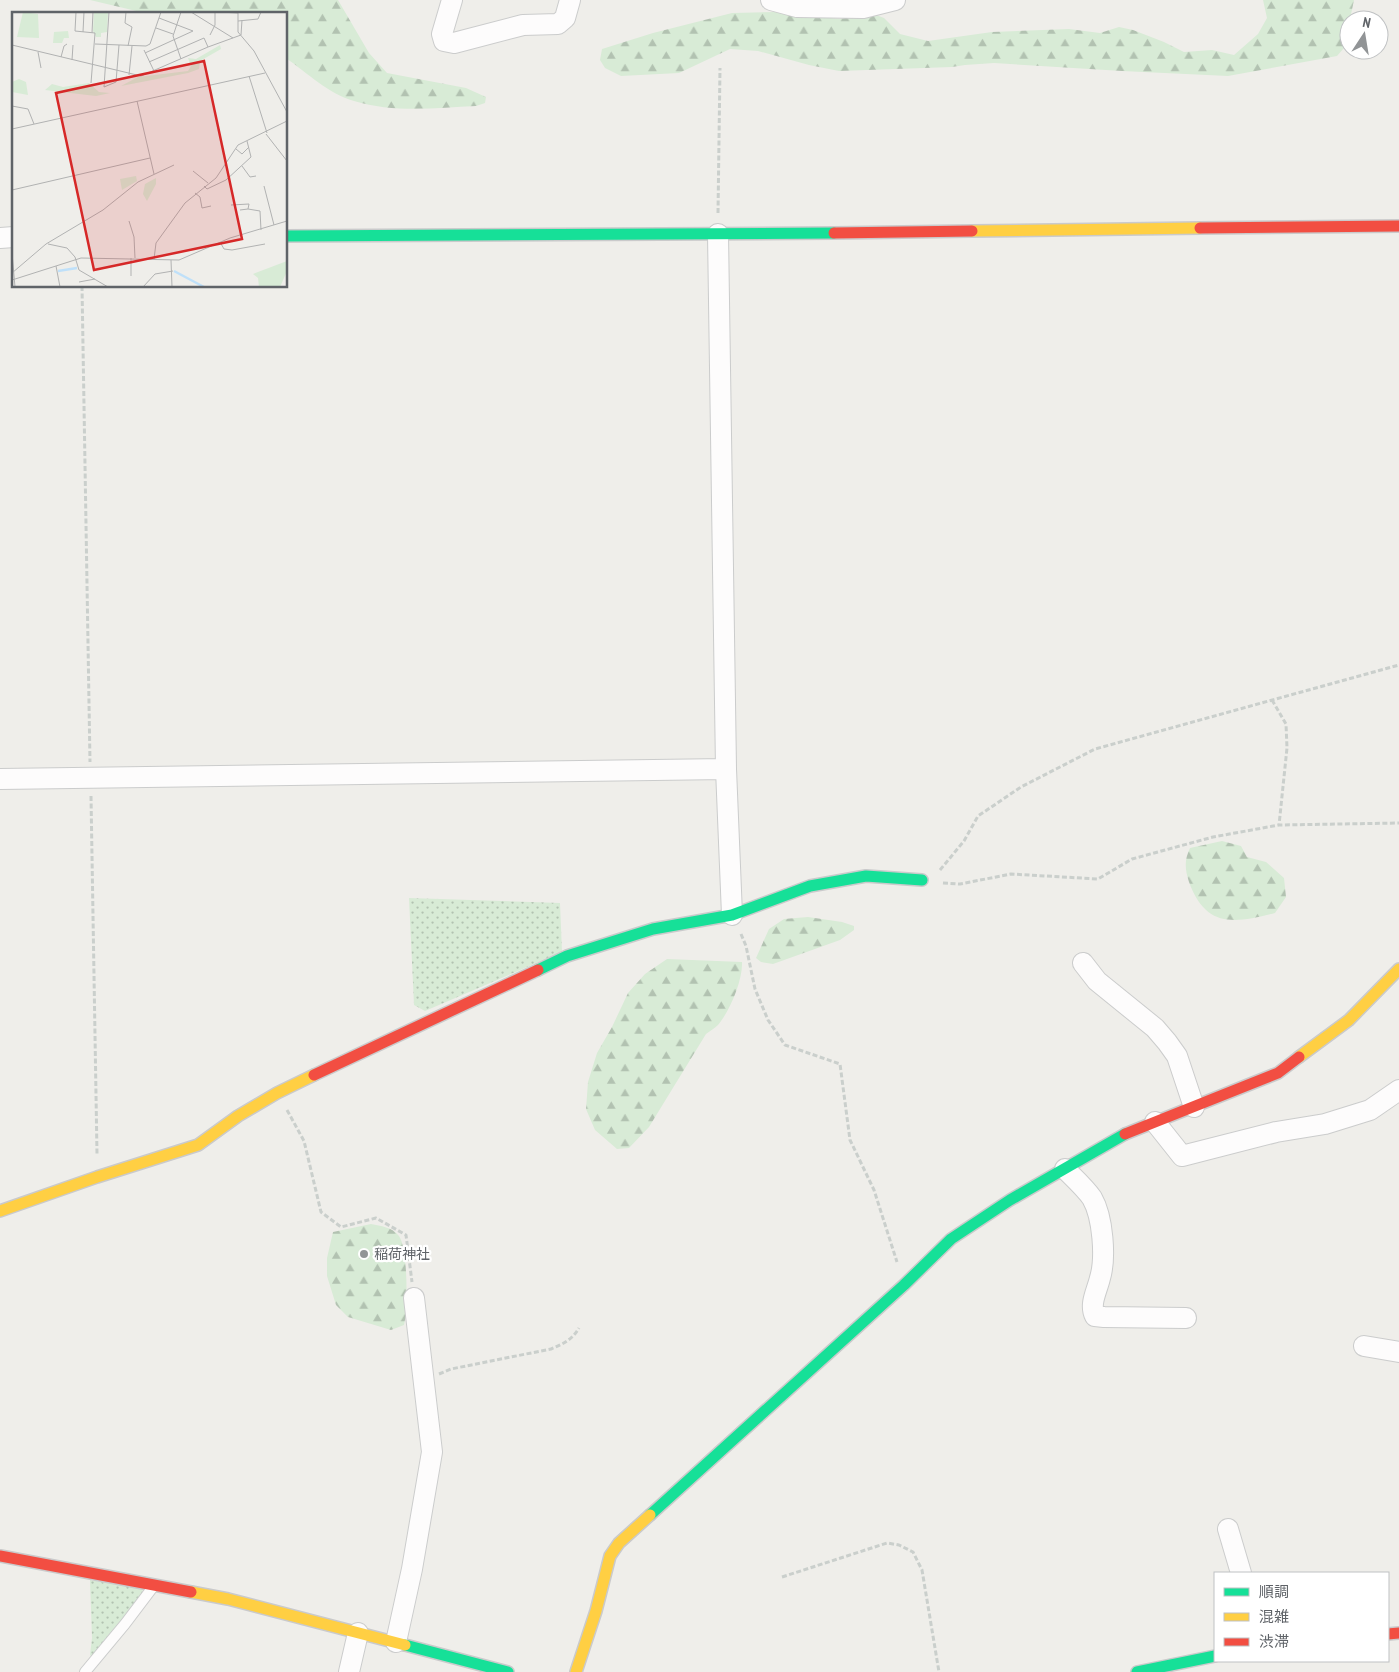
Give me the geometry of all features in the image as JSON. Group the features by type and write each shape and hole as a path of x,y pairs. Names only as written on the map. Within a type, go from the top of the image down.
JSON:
{"street":[{"path":"452,0 442,34 444,41 454,43 522,25 558,24 564,18 570,0"},
{"path":"771,0 798,7 864,8 895,0"},
{"path":"288,236 718,234 1399,226"},
{"path":"718,234 726,769 732,915"},
{"path":"0,779 726,769"},
{"path":"0,1211 97,1177 198,1145 238,1116 277,1093 567,956 653,929 732,915 810,886 866,876 922,880"},
{"path":"1083,963 1097,981 1155,1028 1167,1042 1177,1056 1194,1107"},
{"path":"576,1672 596,1611 610,1556 620,1543 904,1285 951,1239 1010,1200 1122,1135 1278,1073 1349,1020 1399,969"},
{"path":"1155,1122 1182,1156 1276,1132 1324,1124 1370,1110 1399,1090"},
{"path":"1065,1169 1091,1198 1100,1217 1103,1260 1101,1277 1094,1295 1092,1309 1095,1316 1104,1318 1186,1318"},
{"path":"396,1642 412,1569 432,1452 414,1298"},
{"path":"1364,1346 1399,1352"},
{"path":"1228,1530 1241,1572"},
{"path":"0,1556 228,1599 508,1672"},
{"path":"349,1672 358,1632"},
{"path":"1137,1672 1204,1663"}],"lane":[{"path":"85,1672 155,1584"}],"path":[{"path":"718,234 720,68"},
{"path":"82,288 97,1177"},
{"path":"922,880 939,871 964,841 978,816 1021,787 1095,749 1399,666"},
{"path":"1272,700 1286,724 1287,748 1279,825"},
{"path":"922,880 960,884 1011,874 1098,879 1132,859 1213,837 1279,825 1399,823"},
{"path":"732,915 746,946 755,989 768,1020 785,1044 840,1064 850,1140 874,1190 904,1285"},
{"path":"277,1093 304,1141 321,1212 341,1227 376,1218 406,1235 414,1298"},
{"path":"424,1379 451,1369 551,1349 564,1344 575,1335 579,1328"},
{"path":"782,1577 888,1543 899,1545 913,1552 922,1570 939,1672"}],"green space":[{"path":"90,0 338,0 369,53 387,73 466,88 486,97 485,103 476,106 399,108 369,105 345,98 318,82 288,60 288,12 141,12"},
{"path":"1263,0 1354,0 1352,10 1339,10 1339,54 1337,56 1228,76 994,63 952,67 839,71 758,51 730,49 679,73 621,76 605,68 600,60 602,49 653,33 732,13 776,12 840,19 871,13 884,18 900,34 928,41 992,32 1069,29 1100,33 1119,27 1133,30 1184,52 1212,50 1234,55 1258,34 1267,18"},
{"path":"1222,841 1241,846 1247,857 1266,862 1284,878 1286,897 1275,913 1235,920 1223,919 1213,915 1204,908 1189,882 1186,869 1187,857 1190,848"},
{"path":"409,898 560,903 562,952 425,1011 414,1005"},
{"path":"808,917 842,922 854,926 854,930 840,940 773,964 761,962 756,958 769,929 784,919"},
{"path":"667,959 742,962 742,969 735,995 723,1019 706,1034 649,1127 629,1148 617,1149 595,1130 586,1109 588,1082 597,1053 628,993 645,974"},
{"path":"371,1224 386,1227 396,1233 402,1243 404,1253 407,1293 404,1325 391,1330 348,1317 336,1305 327,1276 327,1258 333,1232"},
{"path":"90,1580 143,1589 140,1600 93,1658 90,1655 92,1638"}],"traffic: fast":[{"path":"288,236 834,233"},
{"path":"538,970 567,956 653,929 732,915 810,886 866,876 922,880"},
{"path":"650,1515 904,1285 951,1239 1010,1200 1125,1134"},
{"path":"405,1645 508,1672"},
{"path":"1137,1672 1214,1656"}],"traffic: slow":[{"path":"972,231 1200,228"},
{"path":"1299,1057 1349,1020 1399,969"},
{"path":"0,1211 97,1177 198,1145 238,1116 277,1093 314,1075"},
{"path":"576,1672 596,1611 610,1556 619,1543 650,1515"},
{"path":"191,1592 228,1599 405,1645"}],"traffic: jam":[{"path":"1200,228 1399,226"},
{"path":"834,233 972,231"},
{"path":"314,1075 538,970"},
{"path":"1125,1134 1278,1073 1299,1057"},
{"path":"0,1556 191,1592"},
{"path":"1389,1634 1399,1633"}],"place":[{"name":"稲荷神社","path":"364,1254"}]}
